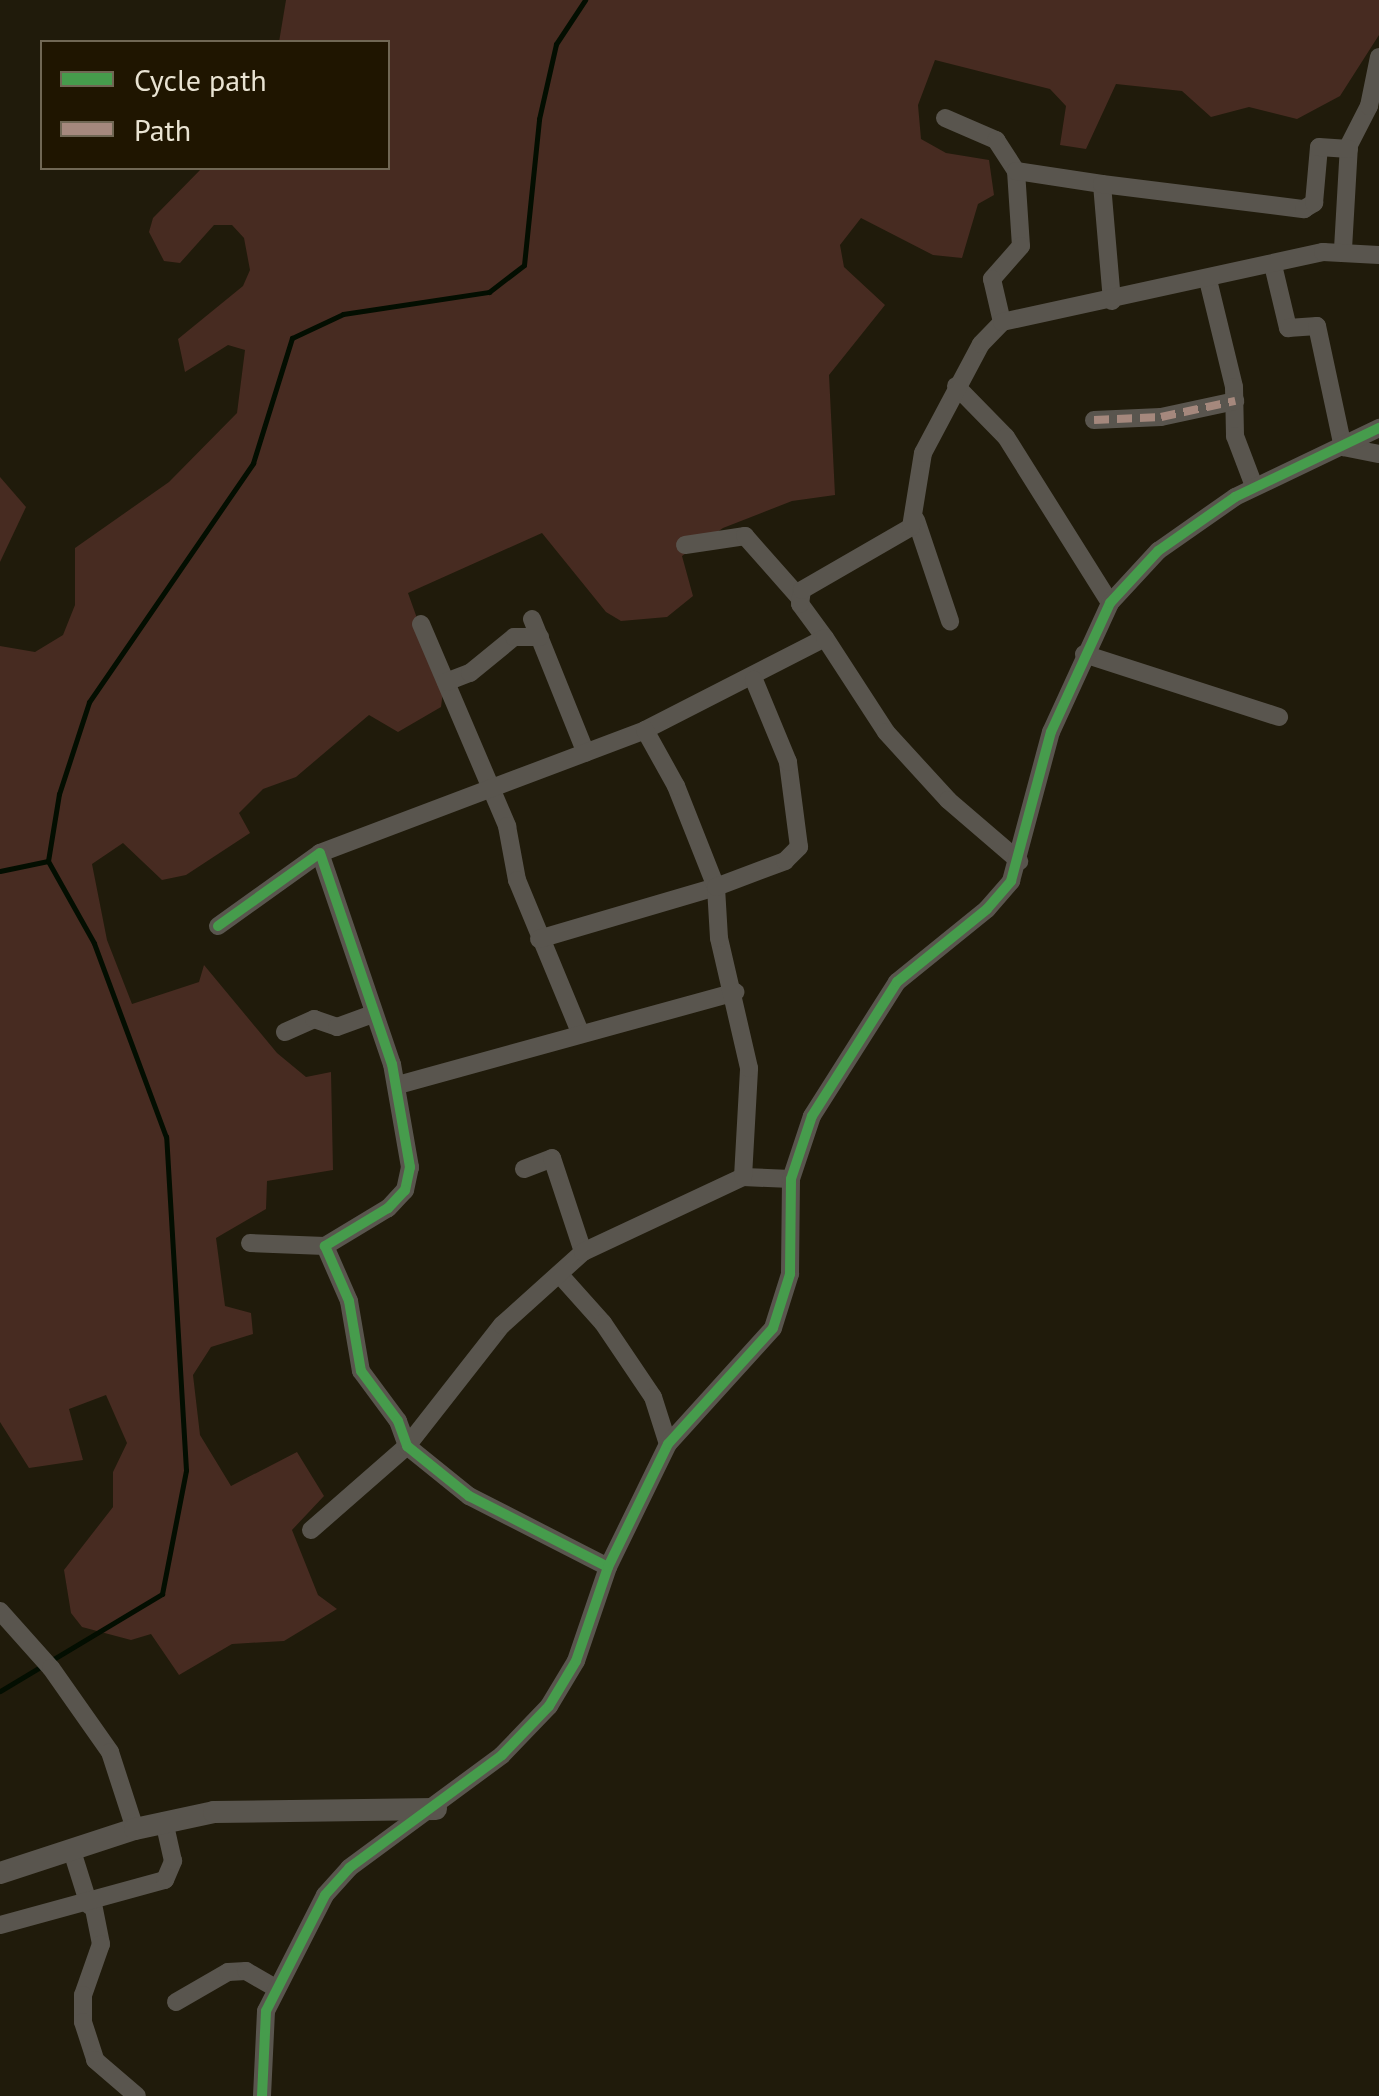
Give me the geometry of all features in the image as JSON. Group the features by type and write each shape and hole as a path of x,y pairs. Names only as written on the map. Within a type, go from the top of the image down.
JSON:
{"street":[{"path":"1343,249 1349,149 1369,106 1379,57"},
{"path":"945,118 996,140 1016,171 1021,246 993,270 1002,322"},
{"path":"1016,171 1304,209 1314,203 1319,148 1349,149"},
{"path":"1102,184 1112,301"},
{"path":"950,622 916,520 919,466 956,386 1002,322 1343,249 1379,255"},
{"path":"1274,265 1288,328 1317,326 1343,447"},
{"path":"1208,280 1235,401 1235,436 1254,486"},
{"path":"956,386 1006,437 1110,603"},
{"path":"1094,420 1160,418 1235,401"},
{"path":"262,2096 262,2026 275,1988 337,1879 436,1809 502,1755 564,1686 608,1567 668,1444 765,1341 780,1314 790,1274 791,1179 820,1100 897,982 1002,894 1019,860 1051,732 1110,603 1158,551 1254,486 1379,428"},
{"path":"1343,447 1379,454"},
{"path":"799,597 916,520"},
{"path":"685,545 746,536 799,597 886,732 948,800 1019,860"},
{"path":"532,619 586,754"},
{"path":"421,624 490,785 539,939 580,1032"},
{"path":"446,682 470,674 514,638 540,638"},
{"path":"218,926 320,854 490,785 645,730 754,680 825,638"},
{"path":"1084,654 1278,718"},
{"path":"539,939 716,887 785,860 798,847 788,762 754,680"},
{"path":"645,730 676,786 716,887 719,938 735,992 749,1068 743,1178"},
{"path":"250,1242 325,1246 388,1208 405,1190 410,1167 398,1085 320,854"},
{"path":"398,1085 735,992"},
{"path":"285,1032 314,1019 337,1027 373,1014"},
{"path":"524,1169 552,1158 583,1252"},
{"path":"311,1530 406,1446 502,1326 583,1252 743,1178 791,1179"},
{"path":"325,1246 349,1302 361,1371 398,1422 406,1446 484,1508 582,1549 608,1567"},
{"path":"560,1275 603,1323 652,1397 668,1444"},
{"path":"0,1612 45,1661 110,1752 135,1829"},
{"path":"0,1873 135,1829 238,1810 436,1809"},
{"path":"0,1926 30,1914 91,1905 170,1874 164,1822"},
{"path":"72,1851 101,1944 82,1995 85,2032 95,2060 137,2096"},
{"path":"176,2002 228,1972 246,1971 275,1988"}],"shaded area":[{"path":"286,0 1379,0 1379,35 1340,96 1297,119 1249,107 1211,117 1182,91 1116,84 1086,149 1060,145 1066,106 1050,89 935,60 918,105 921,139 946,153 989,160 994,195 978,204 962,258 933,255 861,218 840,245 844,267 885,305 829,375 835,495 792,501 723,528 682,556 693,596 667,617 621,621 606,612 542,533 408,593 443,691 441,707 398,732 369,715 296,777 263,789 239,813 250,833 186,875 162,880 123,843 92,864 107,940 132,1004 199,982 204,965 277,1053 306,1077 331,1072 333,1170 267,1181 266,1209 216,1238 225,1306 251,1313 253,1334 211,1347 193,1375 200,1435 231,1486 297,1452 324,1496 292,1530 318,1595 337,1609 284,1641 232,1644 179,1675 151,1634 131,1640 82,1627 71,1613 64,1570 113,1507 113,1472 127,1443 106,1395 69,1409 83,1460 29,1468 0,1422 0,646 35,652 63,635 75,605 75,548 169,482 237,413 245,350 228,345 185,372 178,339 243,286 250,270 244,238 232,225 214,225 180,263 164,261 149,232 153,218 200,170 390,170 390,40 279,40"},
{"path":"0,477 26,507 0,562"}],"waterway":[{"path":"0,1691 162,1594 186,1470 166,1137 94,943 48,861 59,794 89,702 253,463 292,338 343,314 489,292 524,265 539,119 556,44 585,0"},
{"path":"0,871 48,861"}],"marked path":[{"path":"1094,420 1161,417 1235,401"}],"cycle path":[{"path":"262,2096 266,2011 325,1895 349,1868 502,1755 549,1706 576,1661 608,1567 668,1444 773,1328 790,1274 791,1179 812,1116 897,982 987,909 1011,881 1051,732 1110,603 1158,551 1235,497 1379,428"},
{"path":"218,926 320,853 392,1064 410,1167 405,1190 388,1208 325,1246 349,1301 361,1371 398,1421 407,1446 469,1496 608,1567"}]}
